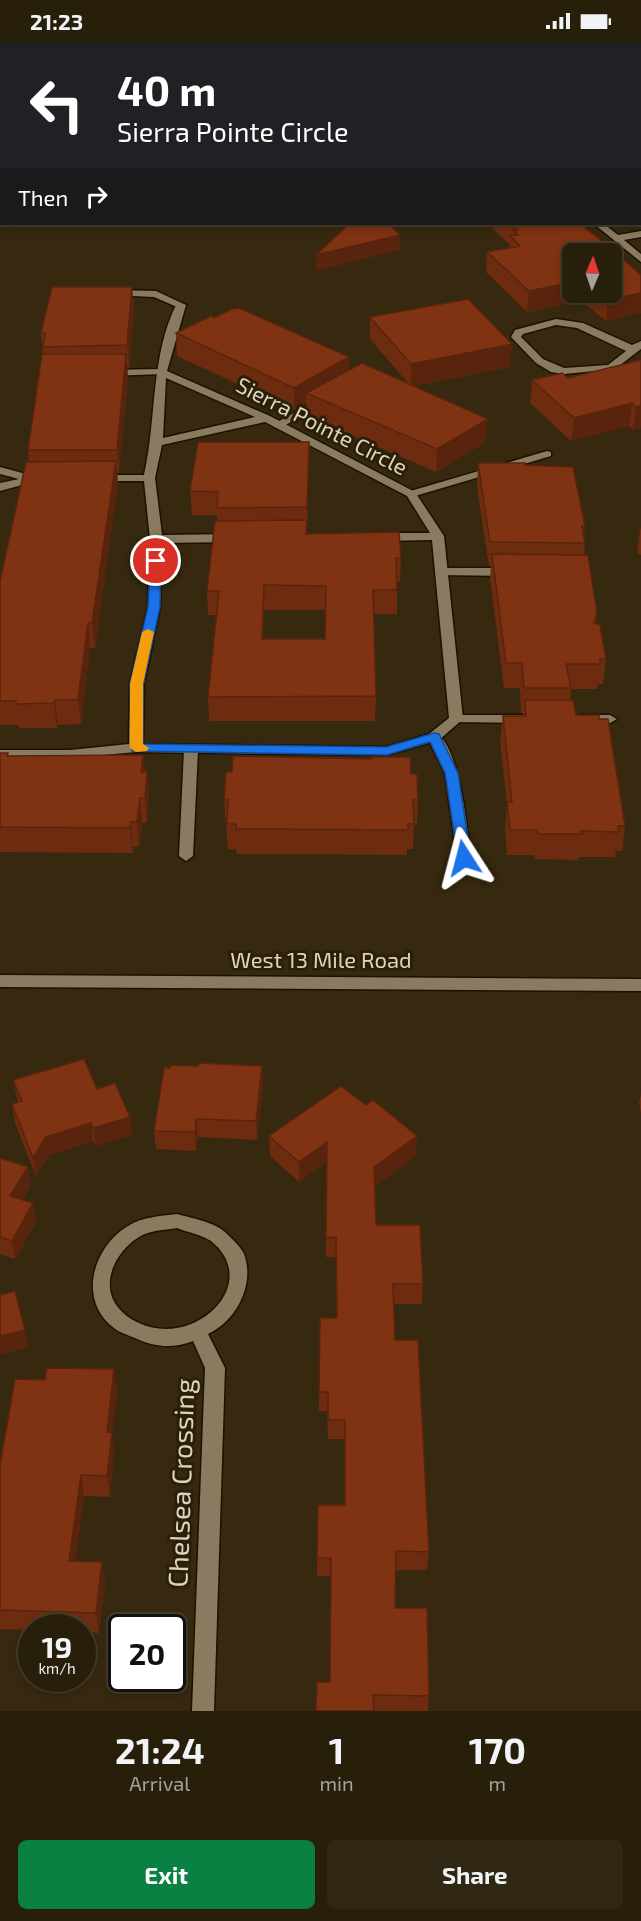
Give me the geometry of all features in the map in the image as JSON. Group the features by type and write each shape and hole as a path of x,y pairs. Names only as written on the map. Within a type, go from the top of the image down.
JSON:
{"street":[{"path":"600,225 641,259"},
{"path":"616,238 641,234"},
{"path":"103,294 156,294 181,305 161,372 157,443 149,477 156,539 154,607 136,684 136,748"},
{"path":"556,322 579,325 636,347 612,367 566,374 542,364 516,337 519,332 556,322"},
{"path":"93,373 161,372"},
{"name":"Sierra Pointe Circle","path":"161,372 266,418 411,494 438,536 456,719"},
{"path":"278,425 330,396"},
{"path":"157,443 266,418"},
{"path":"411,494 547,454"},
{"path":"0,470 39,479 0,487"},
{"path":"91,478 149,477"},
{"path":"367,537 438,536"},
{"path":"156,539 250,538"},
{"path":"443,572 523,573"},
{"path":"0,754 70,754 136,748 387,751 434,737 456,719 539,719"},
{"path":"562,719 610,719"},
{"path":"434,737 452,773 464,858"},
{"path":"186,856 191,750"},
{"name":"West 13 Mile Road","path":"0,981 641,985"},
{"path":"177,1221 199,1225 218,1234 232,1248 239,1266 240,1285 232,1304 218,1320 198,1332 175,1338 151,1337 130,1330 113,1316 103,1299 100,1280 105,1261 116,1245 133,1232 154,1223 177,1221"},
{"name":"Chelsea Crossing","path":"198,1332 215,1368 203,1711"}],"building":[{"path":"348,225 390,225 400,235 316,255"},
{"path":"511,225 581,225 604,243 562,243 562,284 529,291 487,252 520,246 510,236 518,235 513,230 517,230"},
{"path":"622,258 641,275 641,293 622,297"},
{"path":"52,287 132,287 127,345 43,347 45,333 41,333"},
{"path":"468,299 512,344 411,364 370,317"},
{"path":"239,308 349,357 294,388 176,333 211,316 214,318"},
{"path":"42,354 126,354 117,450 28,450"},
{"path":"641,360 641,406 636,407 632,403 574,418 532,380 562,373 568,378"},
{"path":"362,363 488,419 437,449 306,393"},
{"path":"198,442 309,442 307,507 217,508 218,492 190,491"},
{"path":"116,461 92,623 88,623 78,700 16,704 16,701 0,701 0,581 26,462"},
{"path":"478,463 525,463 525,465 573,467 585,526 582,526 585,543 490,542"},
{"path":"307,520 306,534 399,532 401,558 396,558 397,590 373,590 376,696 208,697 219,591 207,591 215,521","holes":["264,585 326,586 325,639 262,639"]},
{"path":"492,554 588,555 597,613 594,623 600,625 606,659 600,659 600,664 566,664 571,688 524,688 522,663 506,663"},
{"path":"525,700 573,700 576,715 599,715 599,719 608,719 625,826 618,826 619,832 581,831 582,834 538,834 537,830 510,830 507,802 512,802 503,716 526,716"},
{"path":"0,753 8,753 7,756 143,755 141,772 147,772 145,798 140,798 137,822 131,822 130,828 0,827"},
{"path":"233,756 372,759 372,757 410,757 411,774 417,774 418,800 413,800 414,824 408,824 408,830 236,829 236,824 227,824 228,800 224,800 226,772 232,772"},
{"path":"84,1059 97,1089 115,1083 130,1117 93,1128 91,1123 46,1137 33,1158 12,1104 22,1101 13,1080"},
{"path":"199,1063 262,1066 256,1121 196,1119 195,1132 154,1131 164,1068 170,1068 170,1065 198,1066"},
{"path":"341,1086 366,1105 373,1100 417,1136 374,1167 376,1225 420,1225 423,1284 393,1284 395,1340 418,1340 429,1552 396,1551 395,1608 427,1608 429,1696 373,1695 374,1711 316,1711 317,1682 330,1682 331,1558 317,1558 318,1505 345,1505 345,1420 328,1420 328,1392 319,1392 320,1318 337,1318 336,1237 326,1238 327,1142 299,1162 269,1136"},
{"path":"0,1158 28,1167 10,1196 33,1203 12,1241 0,1237"},
{"path":"15,1291 25,1330 0,1336 0,1295"},
{"path":"47,1368 114,1369 107,1432 112,1433 107,1476 81,1475 69,1561 102,1562 96,1613 0,1610 0,1465 15,1379 45,1380"}],"slow traffic":[{"path":"142,748 136,748 136,684 148,632"}],"route":[{"path":"156,561 154,607 136,684 136,748 387,751 434,737 452,773 464,858"}]}
